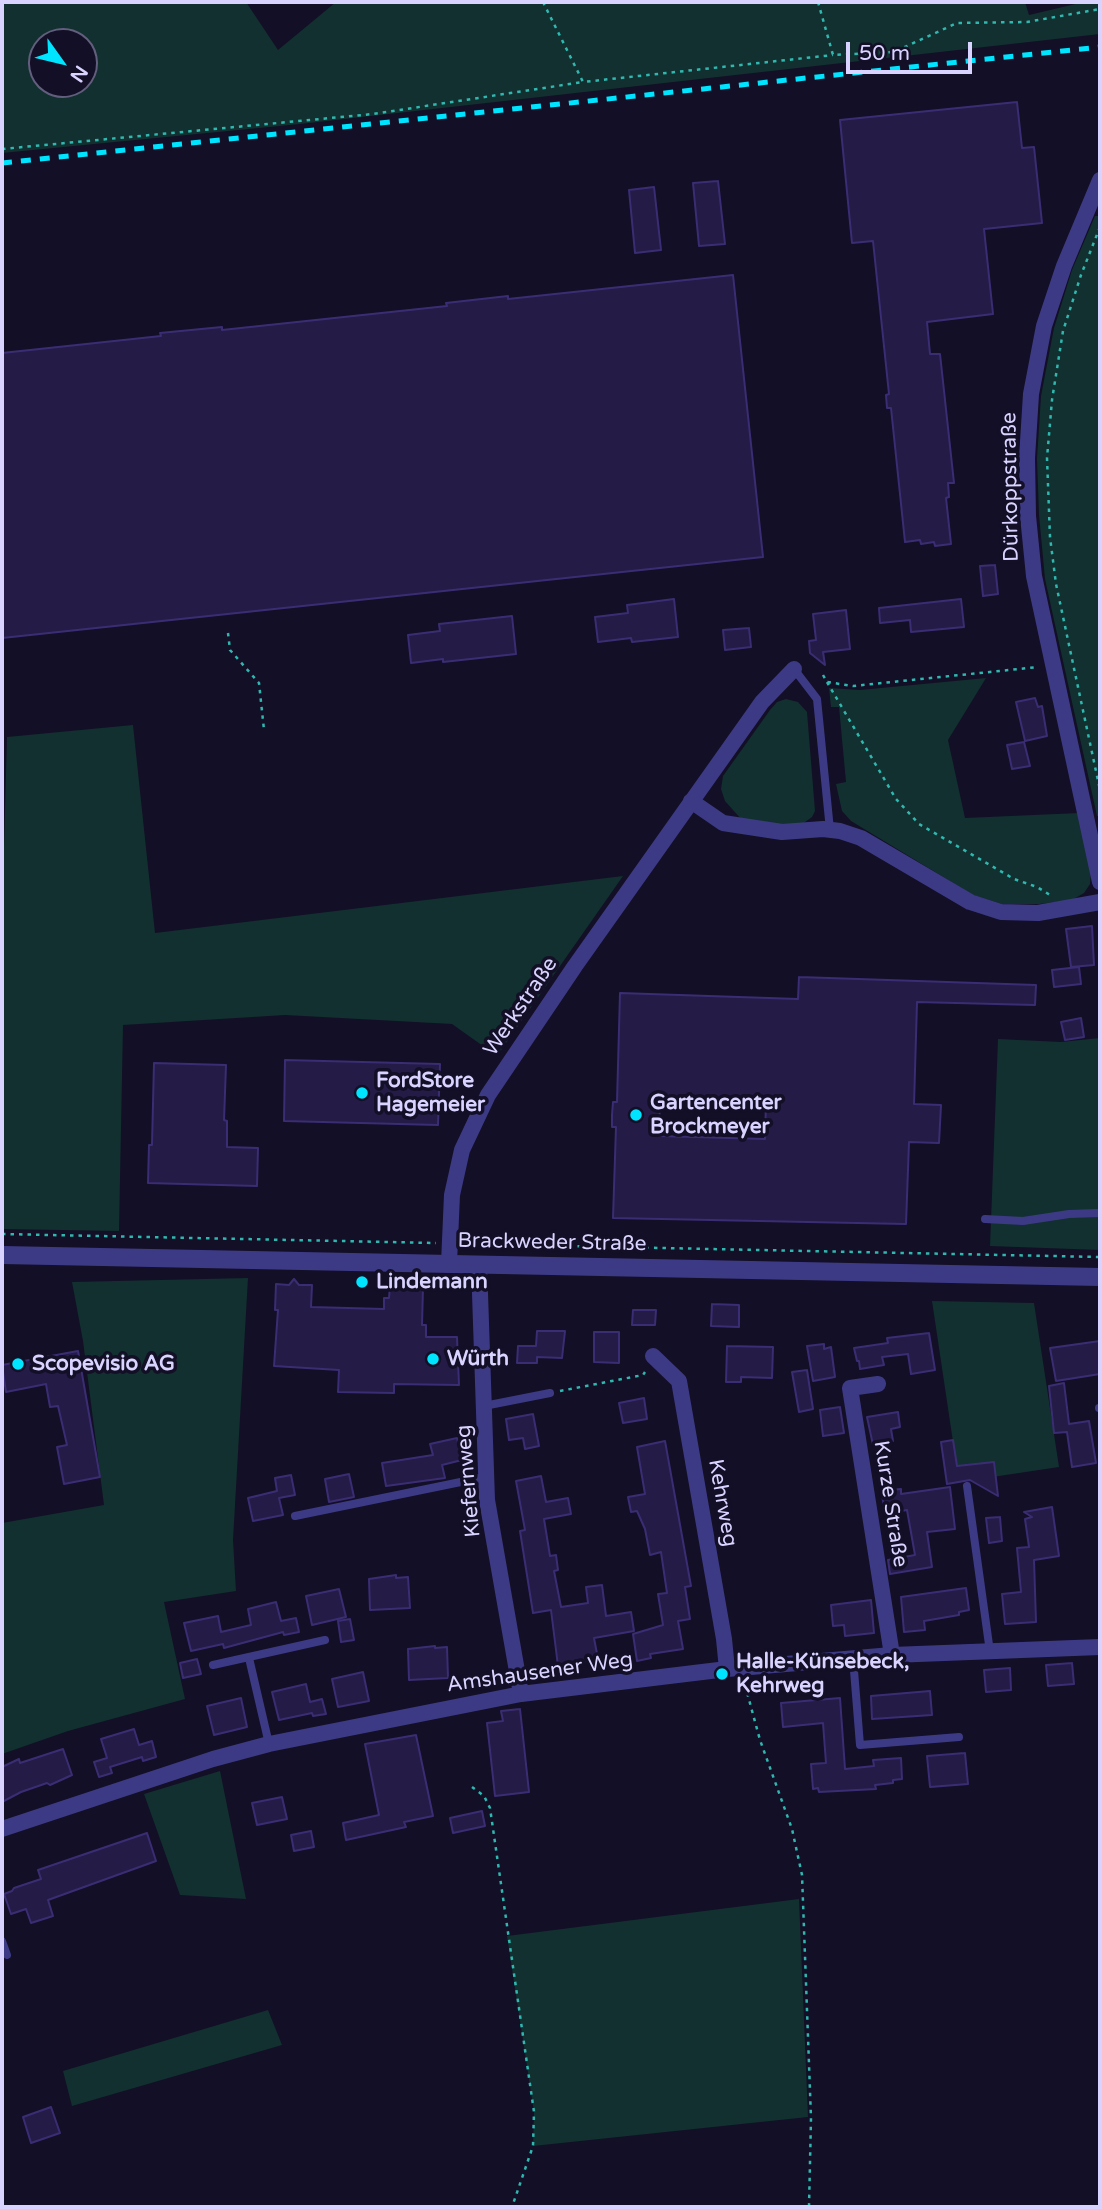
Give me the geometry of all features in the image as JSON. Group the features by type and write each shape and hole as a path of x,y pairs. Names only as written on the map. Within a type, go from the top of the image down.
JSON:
{"street":[{"name":"Dürkoppstraße","path":"1100,180 1096,198 1064,266 1044,326 1031,394 1027,458 1028,516 1034,576 1100,882"},
{"name":"Werkstraße","path":"449,1263 452,1195 462,1150 488,1095 524,1039 762,702 794,669"},
{"path":"691,801 723,823 782,832 830,830 861,838 970,902 1001,912 1038,913 1100,902"},
{"name":"Brackweder Straße","path":"2,1255 1100,1277"},
{"name":"Kiefernweg","path":"479,1264 487,1500 521,1693"},
{"name":"Kehrweg","path":"653,1356 679,1381 724,1639 736,1668"},
{"name":"Kurze Straße","path":"878,1384 850,1388 892,1655"},
{"name":"Amshausener Weg","path":"2,1829 213,1759 269,1744 521,1693 736,1668 853,1658 1100,1647"}],"lane":[{"path":"794,669 817,699 830,830"},
{"path":"985,1219 1023,1221 1069,1214 1100,1213"},
{"path":"484,1406 550,1393"},
{"path":"295,1516 485,1477"},
{"path":"967,1486 990,1653"},
{"path":"213,1665 325,1640"},
{"path":"249,1658 269,1744"},
{"path":"853,1658 860,1745 959,1737"},
{"path":"2,1941 7,1955"}],"path":[{"path":"544,2 583,82"},
{"path":"818,2 833,55"},
{"path":"2,149 361,115 583,82 833,55 894,52 957,23 1027,22 1100,9"},
{"path":"1100,227 1063,331 1052,400 1047,458 1049,537 1056,584 1100,790"},
{"path":"228,633 230,650 259,682 264,730"},
{"path":"827,682 853,686 1054,664 1071,655"},
{"path":"823,675 896,799 919,824 1014,880 1037,887 1071,907"},
{"path":"2,1234 428,1243"},
{"path":"478,1244 1100,1257"},
{"path":"550,1393 643,1375 653,1356"},
{"path":"736,1668 745,1686 760,1740 792,1829 802,1875 811,2118 808,2207"},
{"path":"472,1787 484,1796 490,1808 534,2112 533,2146 512,2207"}],"green space":[{"path":"2,2 246,2 278,50 336,2 1025,2 1029,15 1084,2 1100,2 1100,34 300,124 2,153"},
{"path":"1095,216 1100,216 1100,816 1097,816 1045,579 1037,459 1041,396 1054,328 1072,270"},
{"path":"986,678 948,740 965,818 1079,813 1091,870 1090,884 1084,893 1072,900 1039,904 1002,904 973,895 851,821 842,811 836,784 846,782 839,707 831,707 829,688 860,690"},
{"path":"786,699 798,702 807,712 815,811 812,817 801,825 789,827 741,819 725,801 721,789 723,776 770,710 777,702"},
{"path":"133,725 155,933 623,876 497,1056 452,1024 285,1015 123,1025 119,1231 2,1229 2,846 7,737"},
{"path":"1100,1038 1100,1250 990,1246 998,1039 1061,1042"},
{"path":"248,1278 233,1540 236,1591 164,1602 185,1699 68,1731 2,1754 2,1523 104,1505 83,1341 72,1282"},
{"path":"932,1301 1034,1303 1059,1467 959,1482"},
{"path":"220,1771 246,1899 180,1895 144,1794"},
{"path":"799,1899 808,2117 533,2146 534,2112 507,1936"},
{"path":"268,2010 282,2045 72,2106 63,2071"}],"building":[{"path":"1017,102 1022,148 1034,147 1042,223 984,229 993,314 927,322 930,354 940,354 954,483 948,483 949,497 946,498 951,544 935,546 934,542 921,544 920,540 905,542 891,408 887,408 886,395 889,394 873,241 852,243 840,120"},
{"path":"718,181 725,244 699,246 693,183"},
{"path":"654,187 661,250 635,253 629,190"},
{"path":"733,275 763,557 2,638 2,353 161,336 160,333 222,327 222,330 447,306 446,303 508,296 508,299"},
{"path":"995,565 998,594 983,596 980,566"},
{"path":"674,599 678,637 632,642 631,638 598,642 595,617 628,613 627,605"},
{"path":"961,599 964,627 911,632 910,620 880,623 879,608"},
{"path":"846,610 850,649 823,652 825,665 810,653 809,641 816,640 813,614"},
{"path":"512,616 516,654 411,663 408,635 440,631 439,624"},
{"path":"749,628 751,647 725,650 723,630"},
{"path":"1035,698 1038,707 1042,706 1047,736 1025,741 1016,702"},
{"path":"1024,742 1030,766 1012,769 1007,745"},
{"path":"1092,926 1094,965 1071,967 1066,929"},
{"path":"1079,967 1081,984 1054,987 1052,970"},
{"path":"799,977 1036,985 1035,1005 917,1002 914,1104 941,1105 939,1143 909,1142 906,1224 613,1218 616,1127 612,1127 612,1115 613,1102 617,1102 620,993 798,999","holes":["660,1096 766,1100 765,1139 659,1136"]},
{"path":"1081,1018 1084,1037 1065,1040 1061,1022"},
{"name":"FordStore Hagemeier","path":"285,1060 440,1064 438,1125 284,1121"},
{"path":"154,1063 226,1065 224,1120 227,1121 227,1147 258,1148 257,1186 148,1183"},
{"path":"294,1279 299,1285 312,1285 311,1307 384,1309 384,1298 389,1298 390,1286 423,1287 422,1325 426,1325 426,1337 457,1337 459,1385 394,1384 394,1393 338,1392 339,1370 274,1366 278,1310 275,1310 276,1284 289,1285"},
{"path":"712,1304 739,1305 739,1327 711,1326"},
{"path":"633,1310 656,1310 655,1325 632,1325"},
{"path":"537,1331 565,1331 562,1358 537,1357 537,1363 517,1363 518,1346 536,1346"},
{"path":"594,1332 619,1332 619,1363 594,1362"},
{"path":"929,1333 935,1370 911,1374 908,1354 882,1357 884,1365 860,1369 854,1348 888,1343 887,1338"},
{"path":"1100,1341 1100,1374 1056,1381 1050,1348"},
{"path":"824,1344 824,1349 831,1347 835,1377 813,1381 807,1346"},
{"path":"727,1346 773,1347 772,1378 741,1377 741,1382 726,1382"},
{"path":"78,1351 100,1477 64,1484 57,1447 67,1445 58,1406 50,1407 46,1384 6,1392 2,1365"},
{"path":"807,1370 813,1409 799,1412 792,1372"},
{"path":"1064,1383 1069,1424 1089,1421 1096,1463 1072,1467 1067,1432 1054,1433 1049,1386"},
{"path":"644,1398 647,1419 623,1423 619,1403"},
{"path":"840,1407 844,1433 823,1436 820,1410"},
{"path":"898,1412 900,1427 891,1429 893,1441 873,1445 867,1417"},
{"path":"533,1414 539,1446 525,1449 523,1438 509,1440 506,1419"},
{"path":"457,1438 462,1460 442,1465 445,1478 386,1486 382,1463 433,1455 430,1444"},
{"path":"953,1440 957,1466 994,1462 998,1496 970,1480 947,1484 941,1442"},
{"path":"665,1441 691,1586 685,1587 690,1619 678,1621 683,1649 650,1654 651,1658 637,1661 633,1634 663,1625 658,1594 667,1593 661,1552 650,1555 645,1529 637,1511 631,1512 628,1497 645,1494 637,1447"},
{"path":"349,1474 354,1497 329,1502 325,1479"},
{"path":"291,1475 295,1495 279,1498 283,1515 253,1521 248,1498 277,1491 275,1478"},
{"path":"541,1476 546,1502 568,1498 571,1514 544,1519 550,1556 556,1555 558,1570 554,1571 561,1607 588,1603 586,1587 602,1585 606,1616 631,1612 634,1631 594,1638 598,1659 558,1666 551,1610 533,1613 520,1531 525,1530 516,1481"},
{"path":"880,1481 891,1490 901,1489 901,1494 950,1487 955,1529 927,1532 932,1567 890,1574 888,1560 915,1555 907,1510 885,1514"},
{"path":"1052,1507 1059,1556 1034,1560 1036,1622 1005,1624 1002,1594 1021,1592 1017,1548 1029,1547 1025,1519 1032,1517 1024,1512"},
{"path":"1000,1517 1002,1541 989,1543 986,1518"},
{"path":"396,1575 396,1578 408,1577 410,1608 370,1610 369,1579"},
{"path":"966,1588 969,1610 959,1612 959,1615 924,1621 925,1630 904,1632 901,1597"},
{"path":"339,1589 346,1617 312,1625 306,1596"},
{"path":"871,1600 874,1633 845,1636 844,1625 833,1626 831,1605"},
{"path":"276,1602 281,1621 296,1618 299,1632 284,1635 283,1632 224,1648 223,1644 191,1651 184,1623 218,1616 221,1632 251,1625 248,1609"},
{"path":"350,1619 354,1640 341,1642 338,1621"},
{"path":"447,1647 448,1678 409,1680 408,1649"},
{"path":"197,1659 201,1674 183,1678 180,1663"},
{"path":"1072,1663 1074,1684 1048,1686 1046,1665"},
{"path":"1010,1668 1011,1690 986,1692 984,1670"},
{"path":"363,1672 369,1701 338,1707 332,1679"},
{"path":"306,1684 310,1702 322,1699 326,1714 313,1716 312,1713 279,1720 272,1692"},
{"path":"930,1691 932,1715 872,1719 871,1696"},
{"path":"241,1698 247,1727 214,1735 207,1706"},
{"path":"840,1698 845,1769 874,1766 873,1760 901,1758 902,1779 875,1785 876,1789 819,1792 818,1788 813,1789 811,1764 826,1763 823,1723 783,1727 781,1703"},
{"path":"520,1709 529,1792 495,1796 487,1723 503,1721 501,1711"},
{"path":"134,1729 139,1745 152,1741 156,1757 143,1761 142,1757 110,1767 112,1773 99,1777 94,1762 107,1758 101,1739"},
{"path":"416,1735 433,1816 404,1822 406,1827 346,1840 343,1823 379,1815 365,1744"},
{"path":"63,1749 72,1775 50,1785 47,1783 21,1792 2,1802 2,1767 19,1759 20,1763"},
{"path":"965,1753 968,1784 930,1787 927,1756"},
{"path":"282,1797 287,1819 257,1825 252,1803"},
{"path":"482,1811 485,1826 453,1833 450,1818"},
{"path":"311,1831 314,1847 294,1851 291,1835"},
{"path":"147,1833 156,1861 48,1900 53,1916 31,1923 26,1909 11,1914 4,1894 41,1879 38,1870"},
{"path":"51,2107 60,2133 31,2143 23,2117"}],"railway":[{"path":"2,163 1100,47"}],"place":[{"name":"FordStore Hagemeier","path":"362,1093"},
{"name":"Gartencenter Brockmeyer","path":"636,1115"},
{"name":"Lindemann","path":"362,1282"},
{"name":"Würth","path":"433,1359"},
{"name":"Scopevisio AG","path":"18,1364"},
{"name":"Halle-Künsebeck, Kehrweg","path":"722,1674"}]}
